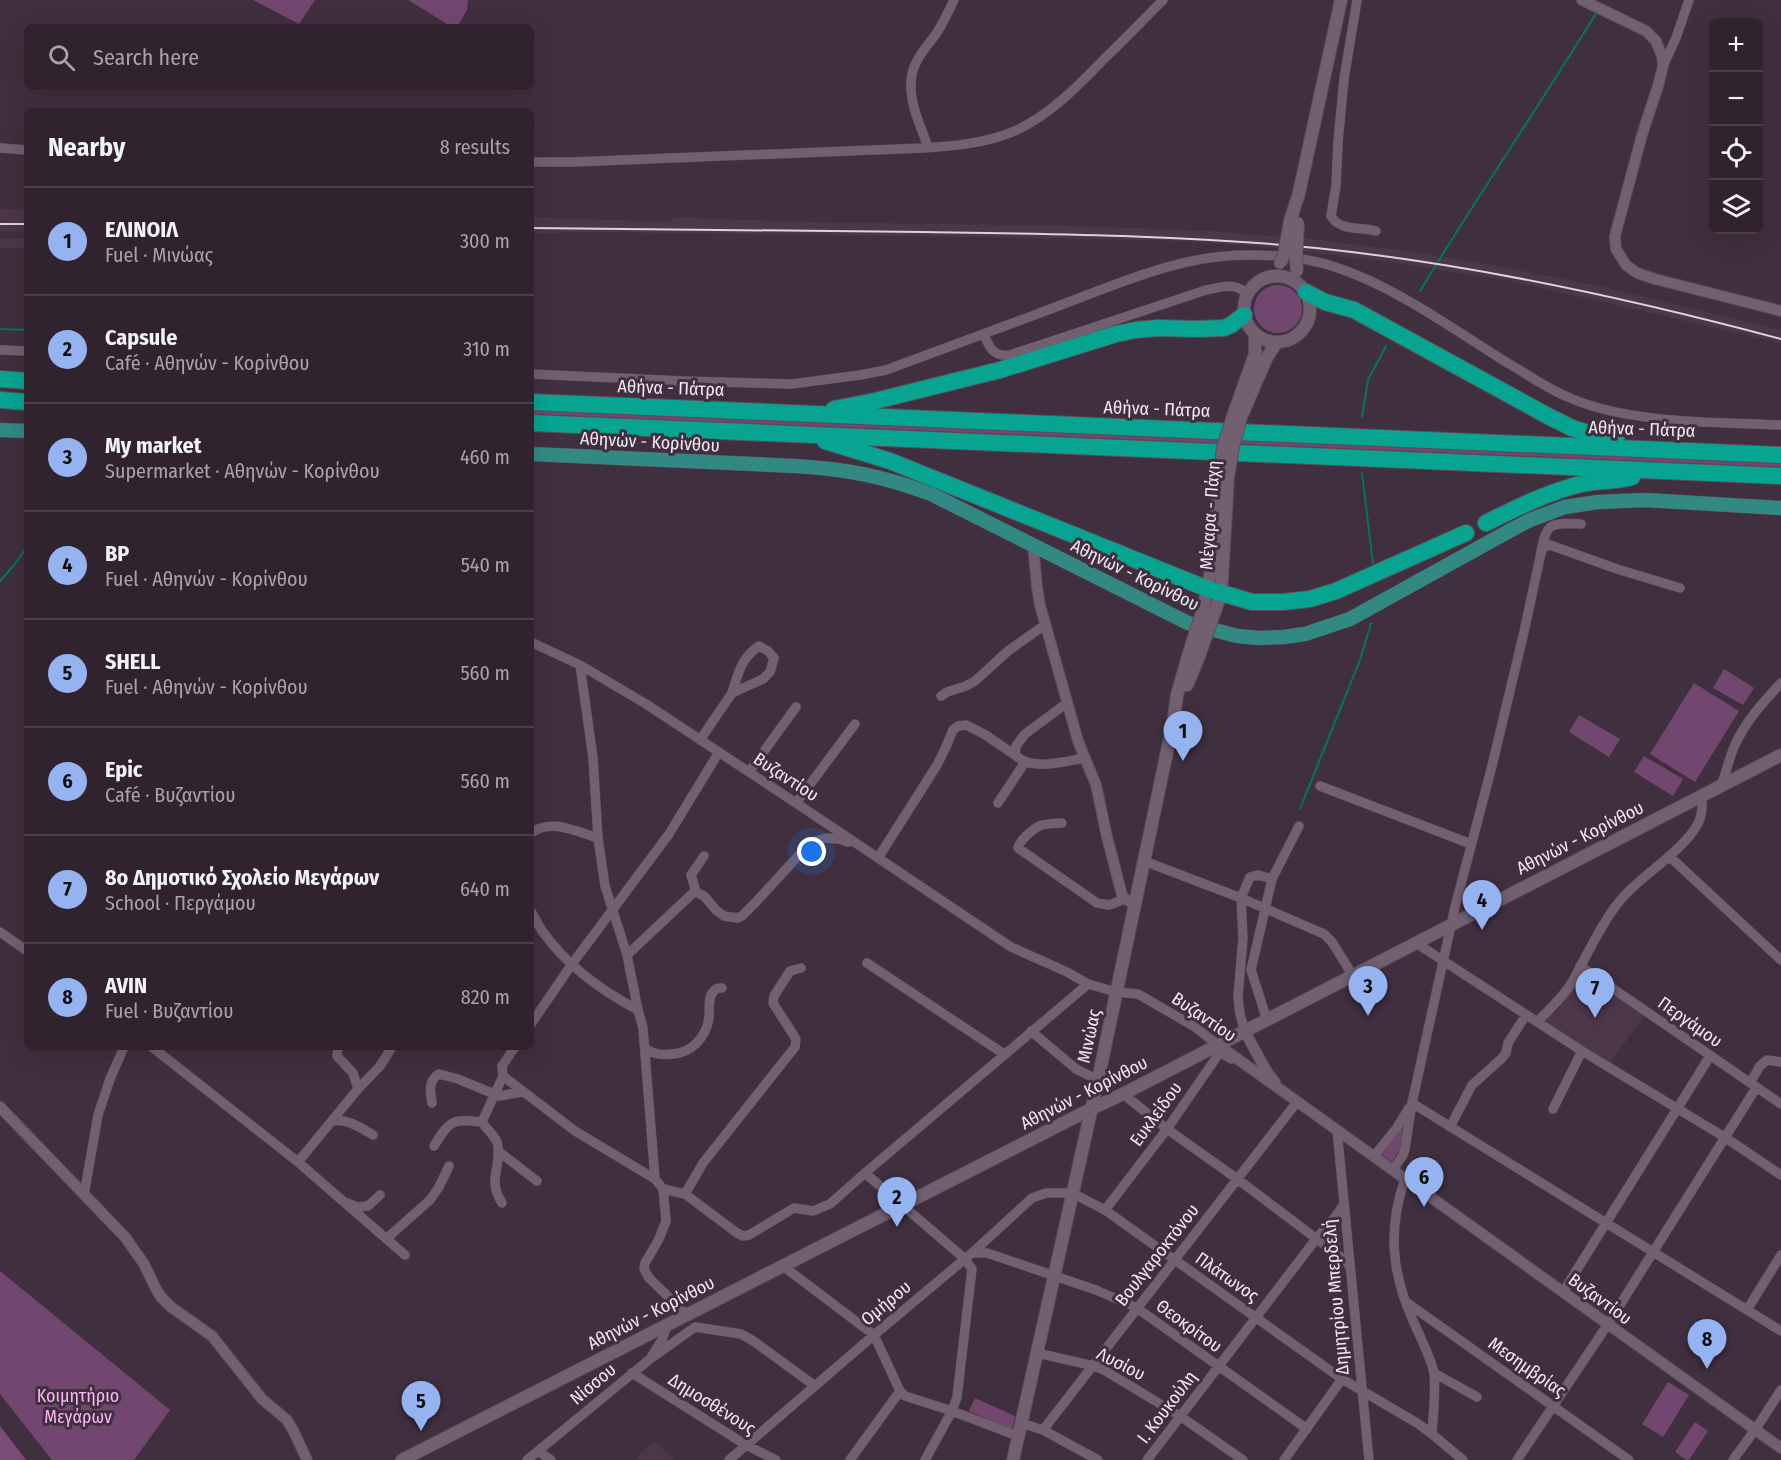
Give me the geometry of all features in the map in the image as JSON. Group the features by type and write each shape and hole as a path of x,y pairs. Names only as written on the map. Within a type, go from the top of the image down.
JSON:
{"highway":[{"path":"1304,289 1325,302 1354,310 1572,428 1641,449"},
{"path":"813,414 1000,370 1116,334 1158,328 1224,328 1244,315"},
{"path":"0,379 24,381"},
{"path":"0,400 24,402"},
{"name":"Αθήνα - Πάτρα","path":"534,402 1781,455"},
{"path":"534,423 1781,476"},
{"path":"804,434 890,461 1214,592 1242,600 1265,603 1283,602 1336,591 1466,533"},
{"path":"1486,523 1569,488 1594,482 1627,479 1656,471"},
{"path":"1208,611 1242,600"}],"main road":[{"path":"1272,275 1284,255 1294,222 1341,0"},
{"path":"1294,222 1297,271 1309,301 1308,321 1296,336 1287,341 1269,342 1250,329 1243,308 1247,294 1254,283 1272,275 1283,276 1293,280 1304,289"},
{"name":"Μέγαρα - Πάχη","path":"1173,723 1177,695 1194,654 1214,592 1223,477 1233,447 1237,418 1255,354 1255,334"},
{"name":"Μέγαρα - Πάχη","path":"1237,418 1267,357 1278,342"},
{"path":"0,430 24,431"},
{"name":"Αθηνών - Κορίνθου","path":"534,454 830,468 901,482 931,494 1188,623 1237,636 1259,638 1305,634 1350,619 1511,530 1565,507 1598,502 1639,500 1781,508"},
{"name":"Μινώας","path":"1012,1460 1098,1080 1116,992 1130,902 1144,861 1173,723"},
{"name":"Αθηνών - Κορίνθου","path":"402,1460 1245,1032 1781,755"},
{"path":"1098,1080 1109,1090 1123,1094"}],"street":[{"path":"928,147 914,107 911,77 920,54 937,32 954,0"},
{"path":"534,162 928,147 989,140 1017,130 1063,99 1163,0"},
{"path":"1357,0 1344,79 1336,186 1331,216 1336,223 1342,226 1376,231"},
{"path":"1689,0 1664,66 1616,230 1615,243 1618,255 1626,265 1645,276 1781,311"},
{"path":"1585,2 1640,27 1652,36 1660,48 1664,66"},
{"path":"0,148 24,150"},
{"path":"534,374 792,384 860,375 886,370 1166,267 1227,256 1260,255 1304,259 1333,266 1372,281 1541,384 1587,405 1642,416 1691,421 1781,425"},
{"path":"984,334 989,348 995,353 1010,356 1206,290 1233,286 1247,294"},
{"path":"0,350 24,351"},
{"path":"1393,1170 1403,1155 1412,1103 1451,925 1492,766 1548,528 1557,524 1581,524"},
{"path":"1034,545 1038,596 1067,703 1096,785 1121,891 1130,902"},
{"path":"1541,554 1544,547 1550,545 1680,588"},
{"path":"941,696 975,681 1008,651 1046,624"},
{"name":"Βυζαντίου","path":"534,643 607,680 1019,952 1067,972 1088,984 1116,992 1138,994 1195,1028 1781,1448"},
{"path":"700,740 732,693 740,668 753,650 759,646 768,651 774,658 770,672 763,679 732,693"},
{"path":"580,665 593,758 598,838 605,886 627,955 643,1028 655,1179"},
{"path":"1720,786 1743,729 1781,683"},
{"path":"1016,755 1016,746 1025,734 1067,703"},
{"path":"749,772 796,706"},
{"path":"796,803 855,724"},
{"path":"878,858 937,765 955,728 966,725 984,734 1025,762 1041,764 1086,758"},
{"path":"534,1020 612,909 669,834 718,752"},
{"path":"998,803 1025,762"},
{"path":"1320,786 1471,844"},
{"path":"1538,1022 1562,997 1598,930 1616,905 1634,886 1670,857 1697,827 1703,807 1701,796"},
{"path":"1062,823 1044,823 1034,828 1021,841 1018,848 1097,903 1130,902"},
{"path":"534,831 551,825 598,838"},
{"path":"1267,1020 1251,970 1272,879 1299,826"},
{"path":"704,856 691,875 696,892 704,896 724,916 737,918 755,903 810,843 826,838 838,839 866,851"},
{"path":"1670,857 1781,960"},
{"path":"1144,861 1241,898 1324,934 1332,942 1353,976"},
{"path":"1272,879 1258,874 1250,877 1241,898 1243,938 1238,997 1245,1032 1267,1072 1283,1091"},
{"path":"627,955 689,895 696,892"},
{"path":"534,918 540,930 572,964 601,989 638,1010"},
{"path":"0,932 24,949"},
{"path":"1416,943 1582,1051 1678,1108 1781,1174"},
{"path":"867,963 1004,1054"},
{"name":"Περγάμου","path":"1580,966 1781,1104"},
{"path":"685,1194 703,1162 795,1047 796,1039 773,1003 774,996 790,971 801,968"},
{"path":"663,1190 685,1194 743,1236 749,1235 794,1208 813,1211 830,1204 1088,984"},
{"path":"646,1049 662,1055 683,1053 692,1048 699,1041 708,1021 712,992 722,988"},
{"path":"1450,1127 1472,1085 1506,1053 1508,1043 1526,1015"},
{"path":"1031,1031 1076,1069 1098,1080"},
{"path":"84,1196 98,1115 123,1050"},
{"path":"156,1050 298,1162 405,1255"},
{"path":"338,1050 337,1056 353,1073 358,1089"},
{"path":"298,1162 380,1066 390,1050"},
{"path":"483,1122 503,1076 502,1066 514,1050"},
{"path":"1553,1109 1582,1051"},
{"name":"Ευκλείδου","path":"1105,1210 1167,1129 1218,1055 1221,1053 1234,1061 1239,1061"},
{"path":"1563,1292 1710,1056"},
{"path":"1517,1460 1608,1324 1725,1138 1753,1085 1760,1066 1767,1060 1781,1062"},
{"path":"432,1103 431,1083 433,1078 439,1074 494,1095 522,1092"},
{"path":"503,1076 575,1131 655,1179 663,1190 666,1221 644,1269 649,1278 687,1315"},
{"path":"1123,1094 1347,1262 1350,1268"},
{"name":"Βουλγαροκτόνου","path":"1043,1430 1297,1102"},
{"path":"1412,1103 1781,1331"},
{"path":"1374,1156 1396,1129 1412,1103"},
{"path":"0,1107 136,1250 161,1297 171,1307 212,1336 262,1399 287,1420 307,1460"},
{"path":"332,1121 339,1119 373,1135"},
{"path":"434,1146 444,1130 459,1120 483,1122 498,1145 494,1187 502,1203"},
{"name":"Δημητρίου Μπερδελή","path":"1337,1130 1369,1460"},
{"path":"498,1151 537,1181"},
{"path":"386,1239 430,1200 449,1166"},
{"path":"865,1173 902,1205 969,1256 972,1269 957,1397 952,1411 925,1460"},
{"path":"1405,1179 1399,1197 1394,1229 1397,1275 1434,1373 1432,1434"},
{"name":"Ομήρου","path":"729,1460 969,1256 1032,1198 1046,1193 1072,1193"},
{"name":"Πλάτωνος","path":"1072,1193 1105,1210 1342,1379 1417,1423 1463,1460"},
{"path":"342,1201 357,1207 368,1206 380,1195"},
{"name":"Ι. Κουκούλη","path":"1147,1460 1344,1204"},
{"name":"Θεοκρίτου","path":"969,1256 987,1253 1096,1290 1137,1308 1307,1429"},
{"path":"1747,1310 1781,1255"},
{"path":"783,1266 874,1335 900,1391 909,1398 952,1411 1018,1436"},
{"name":"Μεσημβρίας","path":"1406,1302 1629,1460"},
{"name":"Νίσσου","path":"527,1460 651,1359 662,1340 667,1325"},
{"path":"651,1359 692,1328 699,1327 747,1337 815,1386"},
{"name":"Λυσίου","path":"1037,1353 1094,1366 1116,1376 1180,1416 1243,1460"},
{"name":"Δημοσθένους","path":"632,1373 746,1445 776,1460"},
{"path":"1434,1373 1477,1397"},
{"path":"1284,1460 1342,1379"},
{"path":"1733,1460 1781,1390"},
{"path":"850,1460 900,1391"},
{"path":"1021,1423 1043,1430 1098,1460"},
{"path":"538,1451 551,1460"}],"shaded area":[{"path":"0,209 24,210 24,232 0,231"},
{"path":"534,217 669,222 675,217 805,222 1082,226 1211,231 1310,239 1410,251 1604,287 1781,330 1781,343 1511,281 1382,261 1274,248 1184,241 580,232 534,234"},
{"path":"0,239 24,239 24,248 0,248"},
{"path":"1582,972 1645,1015 1610,1063 1543,1021 1558,1010"},
{"path":"0,1426 26,1460 0,1460"},
{"path":"654,1441 674,1460 634,1460"}],"green space":[{"path":"253,0 315,0 299,24"},
{"path":"408,0 468,0 467,10 459,24 447,24"},
{"path":"1273,285 1283,285 1295,292 1302,304 1302,314 1295,326 1283,333 1273,333 1258,322 1254,314 1254,304 1265,289"},
{"path":"534,410 1781,463 1781,467 534,414"},
{"path":"1724,669 1754,688 1743,705 1713,688"},
{"path":"1694,683 1739,711 1695,782 1650,754"},
{"path":"1579,715 1620,739 1609,757 1569,732"},
{"path":"1644,756 1683,779 1673,796 1634,772"},
{"path":"1405,1126 1400,1149 1392,1162 1380,1153"},
{"path":"1338,1220 1341,1250 1322,1239"},
{"name":"Κοιμητήριο Μεγάρων","path":"0,1271 170,1410 134,1460 52,1460 0,1394"},
{"path":"1668,1382 1689,1395 1663,1437 1642,1424"},
{"path":"975,1398 1015,1416 1012,1430 969,1411"},
{"path":"1695,1422 1708,1431 1689,1460 1686,1460 1675,1452"}],"waterway":[{"path":"1420,291 1597,12"},
{"path":"0,329 24,330"},
{"path":"1362,417 1368,380 1386,346"},
{"path":"1362,473 1373,564"},
{"path":"0,581 24,551"},
{"path":"1300,809 1360,660 1371,623"}],"railway":[{"path":"0,224 24,224"},
{"path":"534,228 1070,235 1218,240 1316,248 1433,263 1550,284 1781,339"}],"place":[{"name":"ΕΛΙΝΟΙΛ","path":"1183,761"},
{"name":"BP","path":"1482,930"},
{"name":"My market","path":"1368,1016"},
{"name":"8ο Δημοτικό Σχολείο Μεγάρων","path":"1595,1018"},
{"name":"Epic","path":"1424,1207"},
{"name":"Capsule","path":"897,1227"},
{"name":"AVIN","path":"1707,1369"},
{"name":"SHELL","path":"421,1431"}]}
